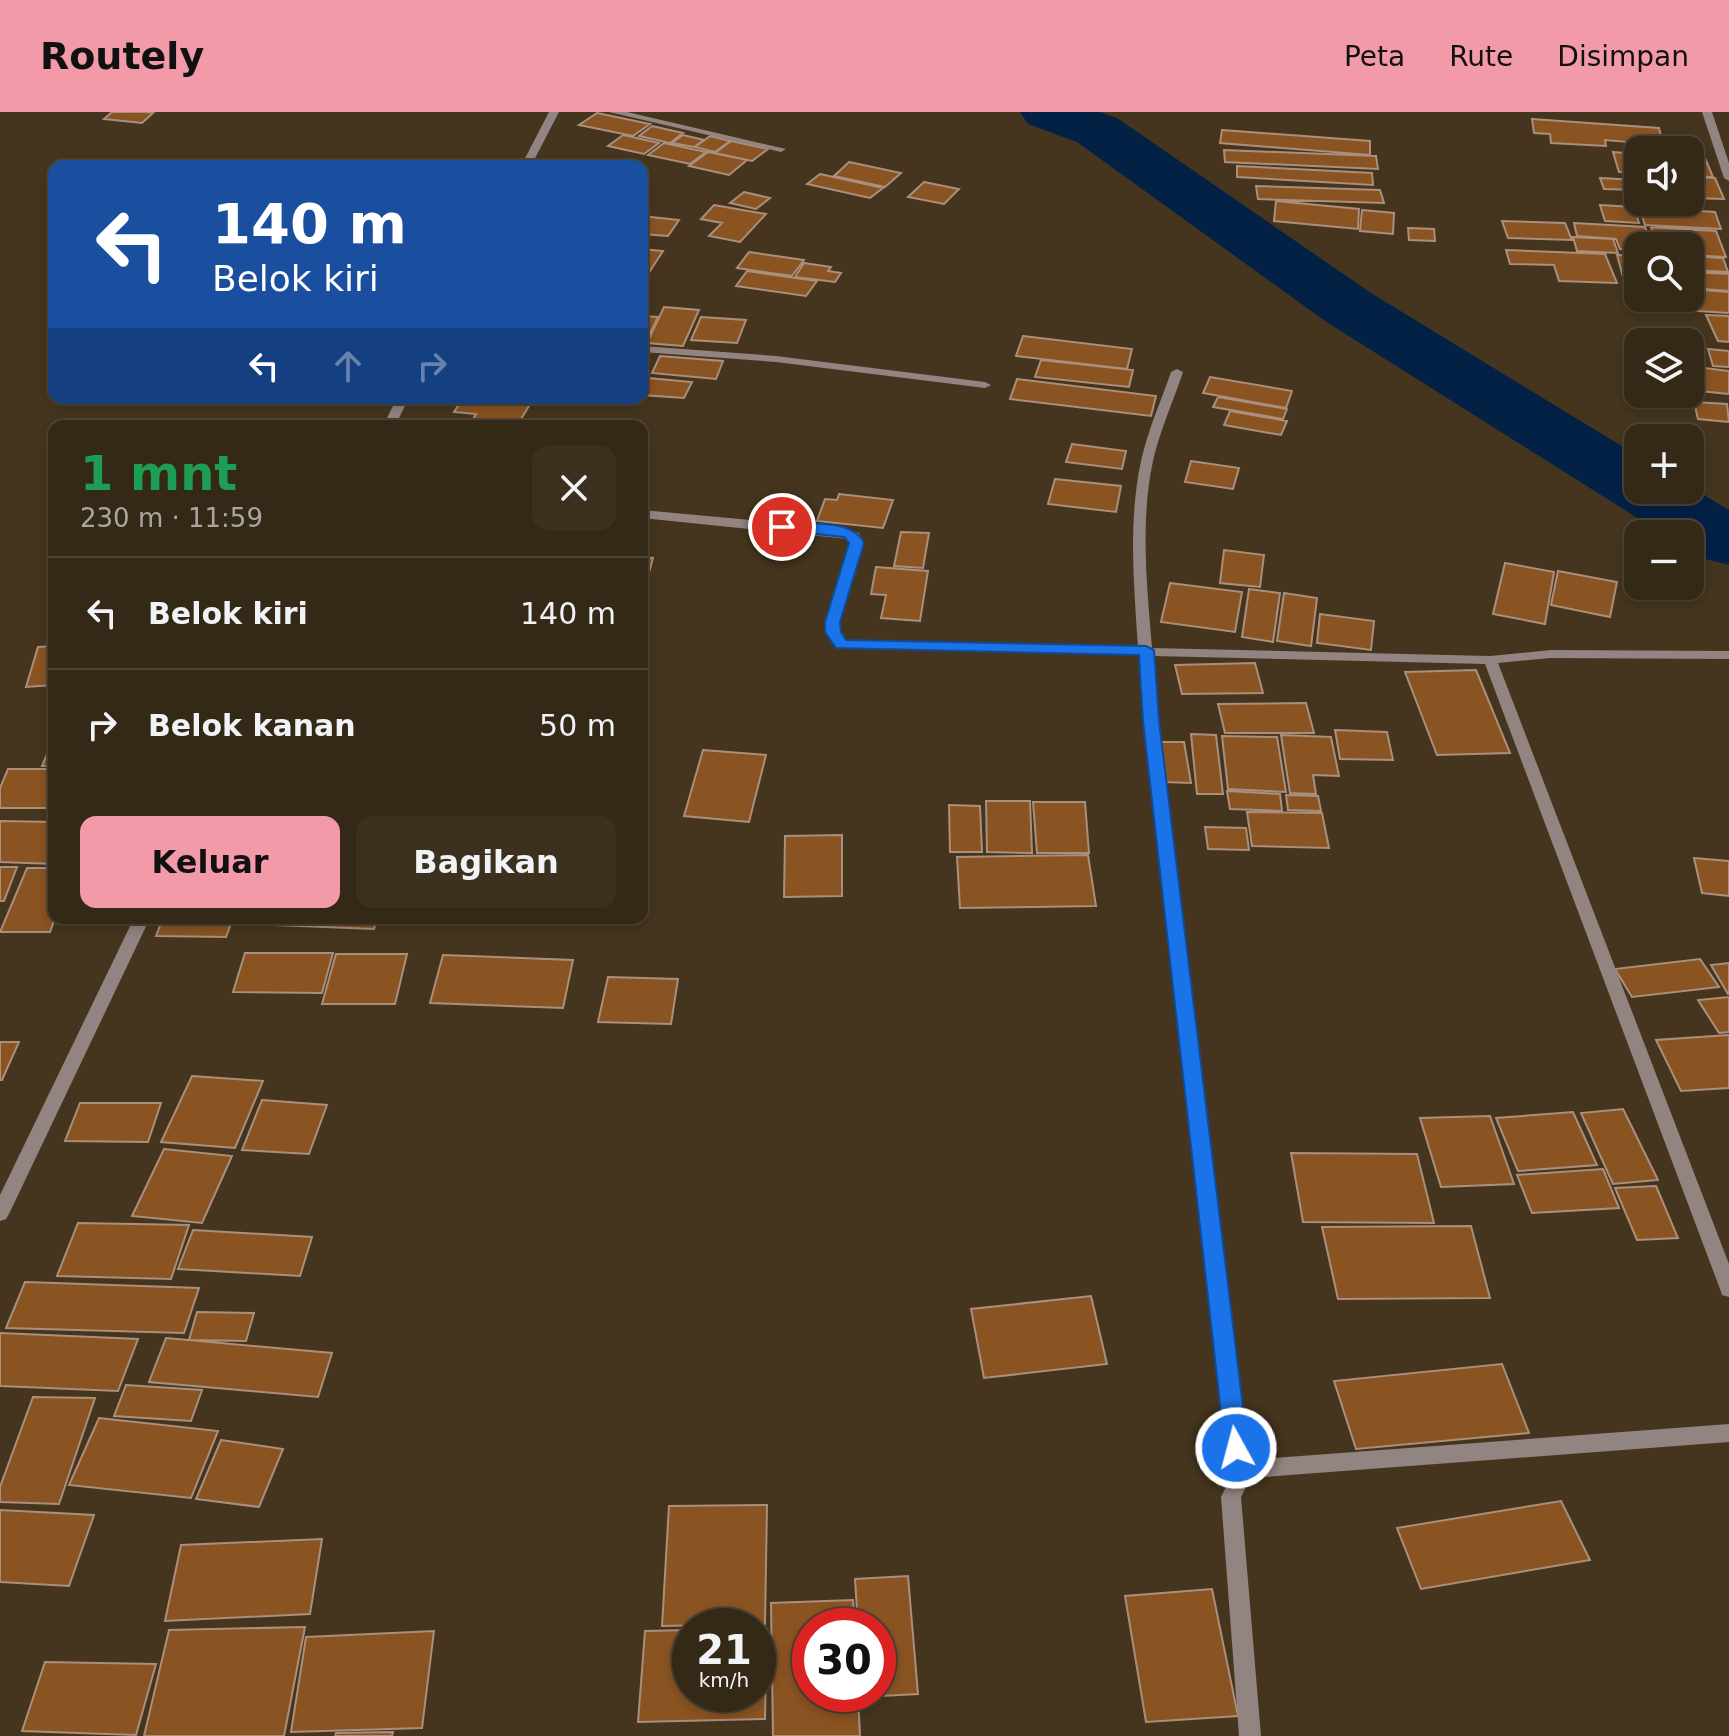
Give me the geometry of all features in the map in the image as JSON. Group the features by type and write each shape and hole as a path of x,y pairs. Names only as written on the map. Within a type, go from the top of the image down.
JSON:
{"street":[{"path":"529,160 554,112"},
{"path":"614,112 781,149"},
{"path":"1707,112 1729,178"},
{"path":"648,349 776,359 985,385"},
{"path":"1177,372 1146,468 1140,519 1146,650 1151,721 1240,1479 1231,1497 1250,1736"},
{"path":"648,515 854,536 857,543 833,622 833,632 841,644 1490,660 1551,654 1729,655"},
{"path":"1490,660 1729,1289"},
{"path":"0,1214 139,924"},
{"path":"1240,1479 1261,1468 1729,1433"}],"building":[{"path":"112,112 153,113 142,123 104,119"},
{"path":"597,113 650,124 633,136 579,125"},
{"path":"1532,119 1659,128 1661,136 1624,136 1624,142 1605,140 1606,146 1551,143 1550,134 1534,133"},
{"path":"652,126 683,133 670,143 639,136"},
{"path":"1222,130 1370,141 1370,155 1220,143"},
{"path":"623,135 659,143 644,154 608,146"},
{"path":"683,135 704,140 694,147 672,143"},
{"path":"710,136 730,141 715,152 695,147"},
{"path":"731,141 768,149 752,161 715,153"},
{"path":"664,143 706,152 690,164 648,155"},
{"path":"1224,150 1376,156 1378,169 1225,162"},
{"path":"708,152 747,160 729,175 689,166"},
{"path":"1613,152 1624,153 1624,172 1619,172"},
{"path":"1704,158 1705,158 1713,177 1704,177"},
{"path":"849,162 901,173 885,187 834,176"},
{"path":"1237,166 1372,173 1373,185 1237,177"},
{"path":"820,174 883,188 870,198 807,184"},
{"path":"1600,178 1624,179 1624,190 1604,189"},
{"path":"1704,178 1715,178 1724,199 1704,198"},
{"path":"924,182 959,189 944,204 908,197"},
{"path":"1256,186 1380,190 1384,203 1258,199"},
{"path":"744,192 770,198 756,209 730,203"},
{"path":"1276,201 1359,209 1358,229 1274,221"},
{"path":"714,205 766,214 740,242 709,236 722,223 701,219"},
{"path":"1600,205 1624,206 1624,216 1637,216 1639,223 1605,221"},
{"path":"1362,210 1394,213 1393,234 1360,231"},
{"path":"1704,211 1715,212 1721,229 1645,225 1642,216 1704,216"},
{"path":"648,217 679,220 668,236 648,234"},
{"path":"1502,221 1565,223 1572,240 1508,238"},
{"path":"1574,223 1645,227 1647,232 1624,232 1624,249 1620,249 1616,239 1577,236"},
{"path":"1651,227 1716,231 1726,257 1704,256 1704,232 1653,232"},
{"path":"1408,228 1434,229 1435,241 1409,240"},
{"path":"1573,237 1613,239 1618,253 1577,251"},
{"path":"648,250 663,251 648,274"},
{"path":"1506,250 1605,254 1617,283 1559,281 1554,265 1510,264"},
{"path":"749,252 804,260 792,276 737,268"},
{"path":"1617,255 1624,255 1624,281"},
{"path":"1704,257 1723,258 1728,272 1704,271"},
{"path":"804,263 831,267 828,271 841,273 835,282 795,277"},
{"path":"747,271 817,281 806,296 736,286"},
{"path":"1704,273 1729,274 1729,291 1704,289"},
{"path":"1704,290 1729,292 1729,313 1704,311"},
{"path":"664,307 699,310 683,346 648,341"},
{"path":"1706,315 1729,316 1729,342 1718,341"},
{"path":"648,316 658,317 648,338"},
{"path":"701,317 746,320 737,343 691,340"},
{"path":"1023,336 1132,349 1127,369 1016,356"},
{"path":"1708,349 1729,351 1729,367 1713,366"},
{"path":"660,356 723,361 716,379 652,373"},
{"path":"1041,360 1133,370 1129,387 1035,377"},
{"path":"1704,368 1729,371 1729,394 1704,391"},
{"path":"1210,377 1292,391 1286,408 1203,393"},
{"path":"648,378 692,382 684,398 648,395"},
{"path":"1017,379 1156,396 1151,416 1010,399"},
{"path":"1218,397 1287,409 1283,419 1213,407"},
{"path":"1704,403 1727,404 1729,422 1698,419 1695,408 1704,408"},
{"path":"459,404 530,404 521,420 472,420 476,414 454,412"},
{"path":"1230,411 1287,421 1281,435 1224,425"},
{"path":"1072,444 1126,451 1122,469 1066,462"},
{"path":"1191,461 1239,468 1233,489 1185,482"},
{"path":"1055,479 1121,486 1116,512 1048,504"},
{"path":"839,494 893,500 883,528 817,521 825,499 837,500"},
{"path":"901,532 929,533 923,568 894,566"},
{"path":"1224,550 1264,555 1260,587 1220,583"},
{"path":"648,558 653,558 649,573"},
{"path":"1505,563 1554,572 1545,624 1493,614"},
{"path":"876,567 928,571 920,621 881,618 886,595 871,594"},
{"path":"1558,571 1617,582 1610,617 1551,605"},
{"path":"1170,583 1242,592 1235,632 1161,622"},
{"path":"1249,589 1280,593 1273,642 1242,637"},
{"path":"1284,593 1317,598 1311,646 1277,641"},
{"path":"1320,614 1374,621 1371,650 1317,643"},
{"path":"48,646 48,685 26,687 38,647"},
{"path":"1255,663 1263,693 1182,694 1175,665"},
{"path":"1476,670 1510,753 1437,755 1405,672"},
{"path":"1306,703 1314,733 1225,733 1218,704"},
{"path":"1335,730 1387,732 1393,760 1340,759"},
{"path":"1191,734 1216,735 1223,794 1197,794"},
{"path":"1281,735 1331,737 1339,776 1313,775 1316,794 1290,793"},
{"path":"1222,736 1277,737 1286,792 1228,789"},
{"path":"1158,742 1184,742 1191,783 1163,782"},
{"path":"703,750 766,755 749,822 684,816"},
{"path":"48,752 48,766 42,766"},
{"path":"8,769 48,769 48,808 0,808 0,788"},
{"path":"1227,791 1280,794 1282,811 1230,809"},
{"path":"1286,795 1318,796 1321,811 1288,810"},
{"path":"986,801 1030,801 1032,853 987,852"},
{"path":"1033,802 1085,802 1089,853 1037,853"},
{"path":"949,805 980,806 982,852 950,852"},
{"path":"1247,812 1322,813 1329,848 1252,846"},
{"path":"0,821 48,822 48,864 0,862"},
{"path":"1205,827 1246,828 1249,850 1208,849"},
{"path":"842,835 842,896 784,897 785,836"},
{"path":"1088,855 1096,906 960,908 957,857"},
{"path":"1694,858 1729,861 1729,896 1702,893"},
{"path":"0,867 17,867 4,901 0,901"},
{"path":"27,868 48,868 48,924 53,924 50,932 0,932"},
{"path":"161,924 231,924 226,937 156,936"},
{"path":"248,924 375,924 374,929"},
{"path":"245,953 333,953 322,993 233,992"},
{"path":"336,954 407,954 395,1004 322,1004"},
{"path":"443,955 573,960 563,1008 430,1003"},
{"path":"1700,959 1719,987 1632,997 1615,969"},
{"path":"1729,963 1729,994 1728,994 1711,965"},
{"path":"608,977 678,979 671,1024 598,1022"},
{"path":"1729,997 1729,1032 1719,1033 1698,1000"},
{"path":"1729,1035 1729,1088 1681,1091 1656,1040"},
{"path":"0,1042 19,1042 2,1080 0,1080"},
{"path":"192,1076 263,1081 235,1148 161,1142"},
{"path":"262,1100 327,1105 309,1154 242,1150"},
{"path":"80,1103 161,1103 148,1142 65,1141"},
{"path":"1623,1109 1658,1180 1613,1184 1581,1113"},
{"path":"1573,1112 1597,1165 1518,1171 1496,1118"},
{"path":"1490,1116 1514,1184 1441,1187 1420,1118"},
{"path":"164,1149 232,1156 202,1223 132,1216"},
{"path":"1291,1153 1417,1154 1434,1223 1303,1222"},
{"path":"1603,1169 1619,1208 1532,1213 1517,1175"},
{"path":"1656,1186 1678,1238 1637,1240 1615,1188"},
{"path":"78,1223 189,1225 171,1279 57,1276"},
{"path":"1471,1226 1490,1298 1338,1299 1322,1227"},
{"path":"193,1230 312,1237 300,1276 178,1269"},
{"path":"25,1282 199,1288 184,1333 6,1328"},
{"path":"1091,1296 1107,1364 984,1378 971,1309"},
{"path":"197,1312 254,1313 246,1341 189,1340"},
{"path":"0,1333 138,1339 118,1391 0,1386"},
{"path":"166,1338 332,1353 318,1397 149,1382"},
{"path":"1502,1364 1529,1433 1356,1449 1334,1381"},
{"path":"126,1385 202,1390 191,1421 114,1416"},
{"path":"33,1397 95,1398 59,1504 0,1502 0,1487"},
{"path":"99,1418 218,1431 191,1498 69,1485"},
{"path":"221,1440 283,1449 259,1507 196,1499"},
{"path":"1561,1501 1590,1560 1421,1589 1397,1528"},
{"path":"767,1505 765,1608 672,1608 672,1626 662,1626 669,1506"},
{"path":"0,1510 94,1515 69,1586 0,1582"},
{"path":"322,1539 310,1614 165,1621 181,1545"},
{"path":"908,1576 918,1694 896,1695 896,1608 857,1608 855,1579"},
{"path":"1212,1589 1238,1716 1146,1722 1125,1596"},
{"path":"853,1600 854,1608 792,1608 792,1712 859,1712 860,1736 773,1736 773,1712 776,1712 776,1608 771,1608 771,1603"},
{"path":"305,1627 284,1736 144,1736 169,1630"},
{"path":"672,1630 672,1712 765,1712 765,1719 638,1722 645,1631"},
{"path":"434,1631 422,1728 291,1732 306,1637"},
{"path":"45,1662 156,1664 136,1735 22,1731"},
{"path":"393,1732 392,1736 335,1736 336,1733"}],"waterway":[{"path":"1047,112 1097,130 1348,307 1624,478"},
{"path":"1666,504 1729,542"}],"route":[{"path":"782,527 854,536 857,543 833,622 833,632 841,644 1146,650 1151,721 1236,1448"}]}
